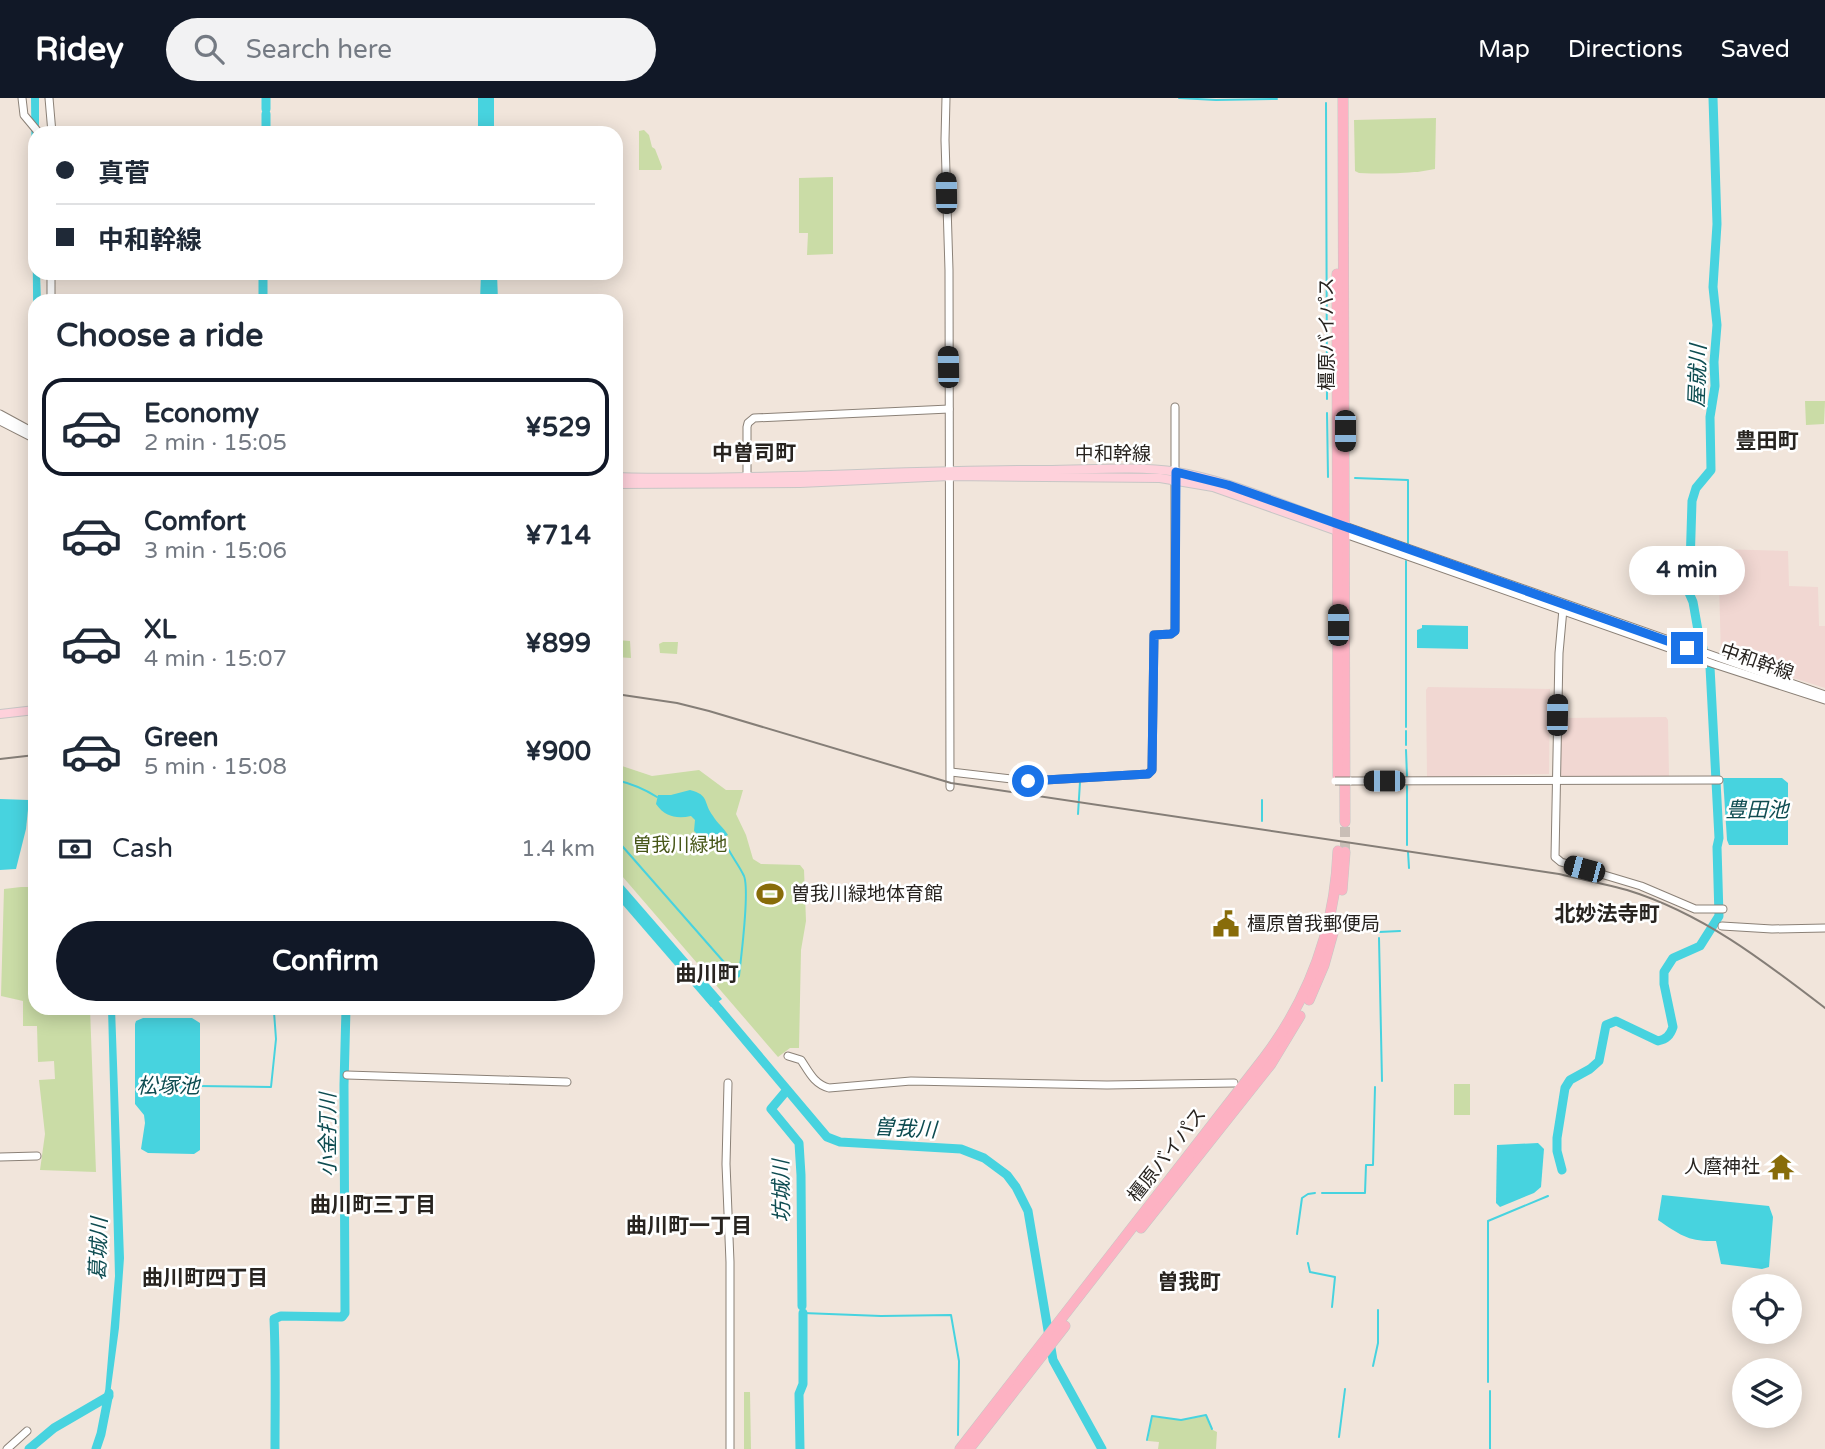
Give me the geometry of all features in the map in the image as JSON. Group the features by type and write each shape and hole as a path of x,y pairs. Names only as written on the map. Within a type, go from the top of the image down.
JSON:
{"highway":[{"name":"橿原バイパス","path":"1337,98 1342,529"},
{"name":"橿原バイパス","path":"1342,822 1343,98"},
{"name":"橿原バイパス","path":"960,1449 1012,1388 1122,1247 1271,1064 1318,981 1332,940 1341,894 1341,852"},
{"name":"橿原バイパス","path":"969,1449 1012,1388"}],"main road":[{"name":"中和幹線","path":"623,477 747,478 1121,469 1228,485 1342,529"},
{"name":"中和幹線","path":"623,484 800,483 949,473"},
{"path":"0,714 28,711"}],"street":[{"path":"22,98 24,115 33,126"},
{"path":"49,98 51,126"},
{"path":"947,98 945,140 950,787"},
{"path":"951,772 1028,781 1148,774 1152,770 1154,635 1171,634 1175,631 1175,407"},
{"path":"747,478 747,428 754,418 949,409"},
{"path":"0,414 28,431"},
{"path":"0,421 28,432"},
{"name":"中和幹線","path":"1342,529 1825,703"},
{"path":"1563,607 1559,653 1554,852 1557,860 1641,886 1695,909 1720,909"},
{"name":"中和幹線","path":"1563,607 1793,684 1825,692"},
{"path":"1335,781 1719,780"},
{"path":"1722,926 1825,928"},
{"path":"788,1056 801,1060 814,1080 829,1088 911,1081 1107,1085 1234,1083"},
{"path":"347,1075 567,1082"},
{"path":"728,1083 726,1164 730,1262 730,1449"},
{"path":"0,1157 37,1156"},
{"path":"7,1449 27,1431"}],"shaded area":[{"path":"1718,549 1788,551 1789,586 1818,587 1819,626 1825,626 1825,688 1721,655"},
{"path":"1428,687 1550,689 1549,774 1427,777"},
{"path":"1666,717 1669,776 1563,777 1560,774 1560,720"}],"green space":[{"path":"1436,118 1435,169 1388,173 1355,171 1354,120"},
{"path":"644,130 655,149 661,170 639,170 639,131"},
{"path":"833,177 833,254 807,255 808,233 799,233 799,178"},
{"path":"1805,401 1825,401 1824,424 1806,425"},
{"path":"623,640 630,641 631,658 623,657"},
{"path":"678,642 677,654 660,653 659,644"},
{"name":"曽我川緑地","path":"623,766 652,776 699,770 726,790 743,790 736,814 753,859 761,864 800,865 804,870 806,921 801,950 799,1048 790,1048 778,1057 623,877"},
{"path":"28,887 28,1015 90,1015 96,1172 40,1170 45,1134 39,1080 55,1079 54,1061 38,1062 37,1026 23,1026 23,1001 1,996 4,889"},
{"path":"1454,1084 1470,1084 1470,1115 1454,1115"},
{"path":"744,1392 750,1392 751,1449 744,1449"},
{"path":"1206,1416 1211,1429 1217,1432 1216,1449 1158,1449 1159,1442 1148,1441 1153,1417 1182,1420"}],"water":[{"path":"31,98 39,98 39,126 31,126"},
{"path":"478,98 494,98 494,126 478,126"},
{"path":"33,280 40,280 41,294 33,294"},
{"path":"481,280 497,280 498,294 480,294"},
{"path":"1422,625 1468,626 1468,649 1417,648 1417,630 1422,628"},
{"name":"豊田池","path":"1723,778 1782,778 1788,783 1788,845 1729,845"},
{"path":"690,790 701,794 728,835 706,839 694,831 695,820 691,816 672,816 663,812 656,804 658,795"},
{"path":"0,799 28,800 26,829 16,869 0,870"},
{"path":"623,885 722,999 711,1007 623,905"},
{"path":"108,1015 115,1015 124,1258 119,1328 109,1402 105,1402 115,1276"},
{"name":"松塚池","path":"143,1018 192,1018 200,1023 200,1150 194,1154 148,1153 141,1149 145,1123 144,1115 135,1104 135,1024"},
{"path":"1538,1143 1544,1149 1541,1187 1534,1193 1500,1207 1496,1203 1497,1145"},
{"path":"1662,1195 1769,1206 1773,1217 1769,1267 1762,1269 1721,1264 1716,1241 1685,1236 1658,1220"}],"waterway":[{"path":"266,98 266,109"},
{"path":"1179,98 1277,99"},
{"name":"屋就川","path":"1703,648 1693,602 1686,586 1690,566 1692,501 1696,488 1711,470 1710,417 1715,386 1717,325 1713,287 1717,224 1713,98"},
{"path":"1326,103 1327,399"},
{"path":"266,114 266,126"},
{"path":"263,280 263,294"},
{"path":"1327,413 1328,477"},
{"path":"1355,478 1408,480 1408,544"},
{"path":"1406,561 1406,727"},
{"name":"屋就川","path":"1562,1170 1557,1138 1565,1088 1570,1080 1599,1061 1606,1025 1616,1021 1658,1041 1669,1035 1673,1027 1664,972 1673,958 1700,946 1719,916 1719,838 1710,667"},
{"path":"1406,731 1406,745"},
{"path":"1406,750 1407,776"},
{"path":"623,782 657,797"},
{"path":"1078,814 1080,782"},
{"path":"1407,786 1407,845"},
{"path":"1262,800 1262,821"},
{"path":"623,847 737,977 746,884 723,837"},
{"path":"1408,852 1409,868"},
{"path":"1379,932 1400,931"},
{"path":"1379,938 1382,1081"},
{"name":"曽我川","path":"709,997 827,1137 840,1142 961,1149 984,1158 1007,1175 1028,1211 1053,1360 1102,1449"},
{"path":"198,1086 271,1087 276,1039 274,1015"},
{"name":"小金打川","path":"275,1449 274,1319 281,1316 342,1317 345,1313 346,1015"},
{"path":"1322,1193 1365,1193 1366,1165 1373,1165 1375,1087"},
{"name":"坊城川","path":"787,1090 771,1109 799,1143 802,1306"},
{"path":"1297,1234 1302,1198 1315,1193"},
{"path":"1488,1382 1488,1221 1548,1196"},
{"path":"1308,1263 1310,1272 1335,1277 1332,1307"},
{"path":"1373,1366 1378,1343 1378,1310"},
{"path":"803,1313 951,1315 959,1361 958,1435"},
{"name":"坊城川","path":"800,1449 799,1394 803,1384 803,1313"},
{"path":"1339,1437 1345,1389"},
{"path":"1490,1391 1490,1449"},
{"path":"96,1449 109,1393"},
{"name":"葛城川","path":"29,1449 54,1428 109,1396"},
{"path":"1147,1440 1152,1416 1181,1420 1206,1415 1212,1429"}],"tunnel":[{"path":"1345,822 1345,852"}],"railway":[{"path":"623,695 709,711 951,783 1559,874 1627,890 1707,925 1755,956 1825,1008"},
{"path":"0,759 28,756"}],"place":[{"name":"曽我川緑地体育館","path":"770,894"},
{"name":"橿原曽我郵便局","path":"1226,924"},
{"name":"人麿神社","path":"1781,1167"}],"district":[{"name":"豊田町","path":"1767,441"},
{"name":"中曽司町","path":"754,453"},
{"name":"北妙法寺町","path":"1607,914"},
{"name":"曲川町","path":"707,974"},
{"name":"曲川町三丁目","path":"373,1205"},
{"name":"曲川町一丁目","path":"689,1226"},
{"name":"曲川町四丁目","path":"205,1278"},
{"name":"曽我町","path":"1189,1282"}],"route":[{"path":"1028,781 1148,774 1152,770 1154,635 1171,634 1175,631 1176,472 1228,485 1687,648"}]}
